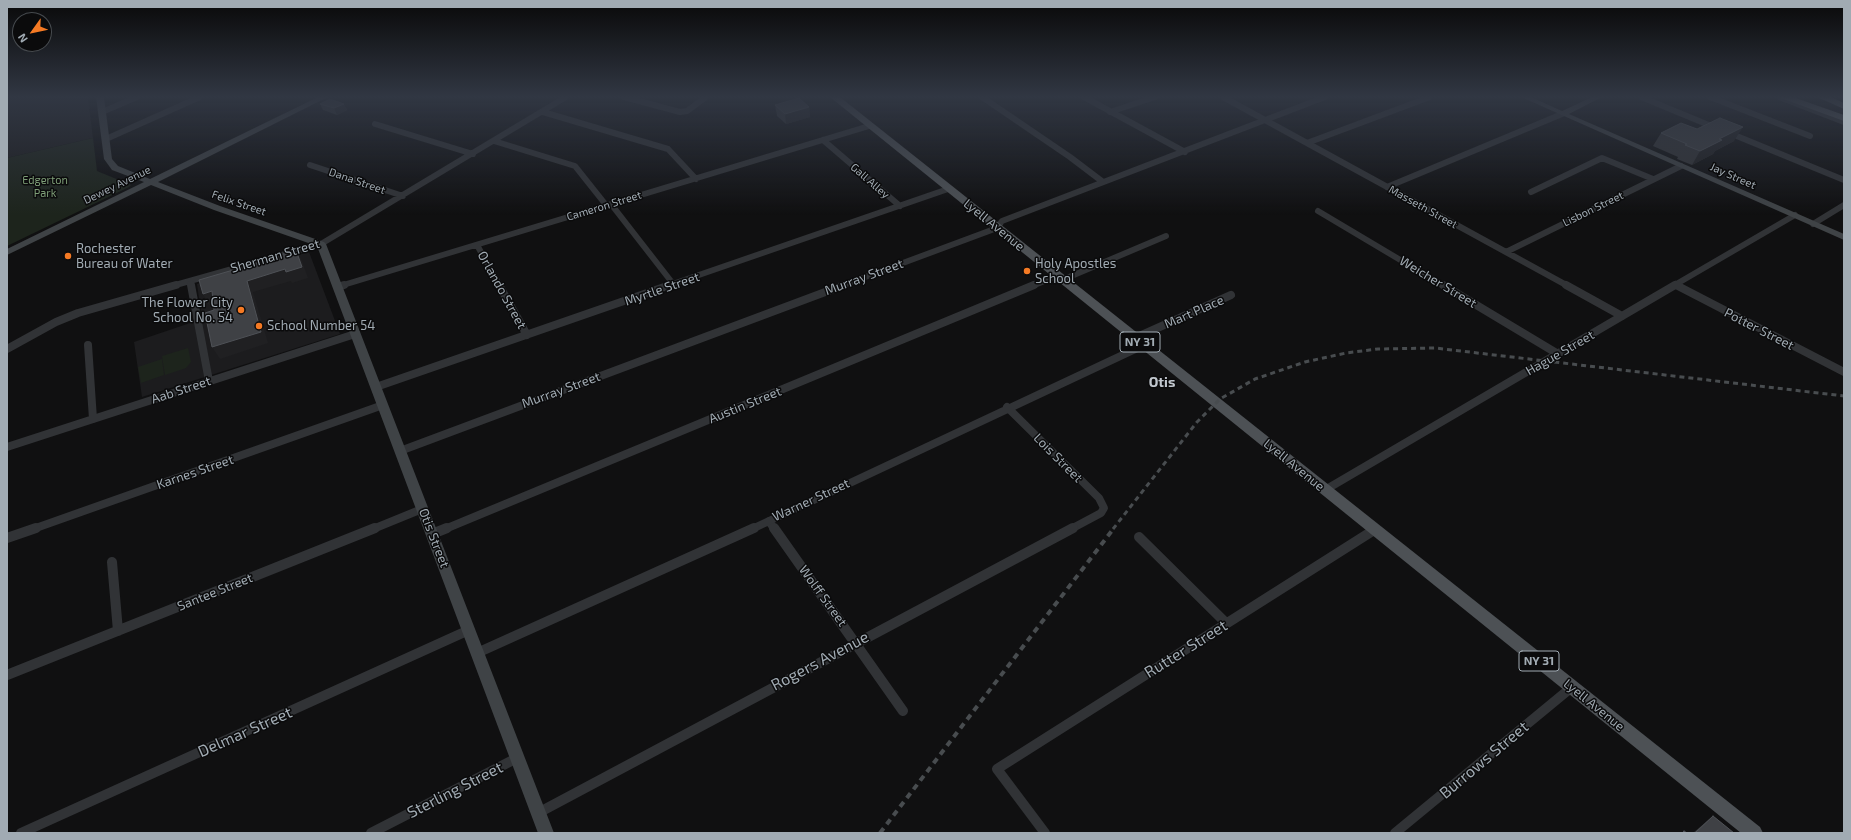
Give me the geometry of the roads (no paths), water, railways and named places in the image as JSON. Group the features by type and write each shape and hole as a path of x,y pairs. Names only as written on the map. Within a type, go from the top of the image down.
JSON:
{"main road":[{"name":"Lyell Avenue","path":"882,136 1754,833"}],"street":[{"path":"105,136 106,140 114,136"},
{"name":"Dewey Avenue","path":"7,252 244,136"},
{"path":"415,136 473,154"},
{"name":"Sherman Street","path":"7,349 67,316 321,244 502,136"},
{"path":"625,136 668,149 696,178"},
{"name":"Cameron Street","path":"338,287 835,136"},
{"path":"1039,136 1103,182"},
{"path":"1156,136 1186,152"},
{"name":"Murray Street","path":"400,450 997,228 1002,221 1227,136"},
{"name":"Masseth Street","path":"1295,136 1622,316"},
{"path":"1307,143 1325,136"},
{"path":"1387,187 1509,136"},
{"name":"Jay Street","path":"1613,136 1844,237"},
{"path":"1737,136 1844,180"},
{"name":"Felix Street","path":"106,140 108,159 112,167 217,208 321,244"},
{"name":"Gall Alley","path":"823,140 900,206"},
{"path":"494,141 578,168 674,285"},
{"path":"1531,192 1602,158 1653,179"},
{"name":"Dana Street","path":"310,165 403,196"},
{"name":"Lisbon Street","path":"1506,252 1681,166"},
{"name":"Myrtle Street","path":"376,387 948,189"},
{"path":"1813,224 1844,205"},
{"name":"Weicher Street","path":"1318,211 1558,354"},
{"name":"Hague Street","path":"1324,490 1795,215"},
{"name":"Austin Street","path":"432,534 1166,236"},
{"name":"Otis Street","path":"321,244 546,833"},
{"name":"Orlando Street","path":"477,246 527,335"},
{"path":"190,281 210,381"},
{"name":"Potter Street","path":"1675,286 1844,372"},
{"name":"Mart Place","path":"1139,342 1231,295"},
{"name":"Aab Street","path":"7,447 356,334"},
{"name":"Warner Street","path":"477,653 769,521 1007,408 1139,342"},
{"path":"88,345 93,419"},
{"name":"Karnes Street","path":"7,538 383,405"},
{"name":"Lois Street","path":"1007,408 1099,498 1103,503 1103,510"},
{"name":"Santee Street","path":"7,675 422,509"},
{"name":"Rogers Avenue","path":"538,813 856,642 1098,515 1103,510"},
{"name":"Wolff Street","path":"769,521 856,642 903,711"},
{"name":"Rutter Street","path":"1045,833 997,769 1374,530"},
{"path":"1138,538 1226,623"},
{"path":"112,562 118,631"},
{"name":"Delmar Street","path":"21,833 469,630"},
{"name":"Burrows Street","path":"1395,833 1572,687"},
{"name":"Sterling Street","path":"371,833 517,758"}],"railway":[{"path":"1113,529 1197,422 1220,399 1255,379 1305,362 1346,353 1378,349 1435,348 1844,396"},
{"path":"880,833 1114,528"}],"place":[{"name":"Rochester Bureau of Water","path":"68,256"},
{"name":"Holy Apostles School","path":"1027,271"},
{"name":"The Flower City School No. 54","path":"241,310"},
{"name":"School Number 54","path":"259,326"}],"district":[{"name":"Otis","path":"1162,382"}],"park label":[{"name":"Edgerton Park","path":"45,186"}]}
